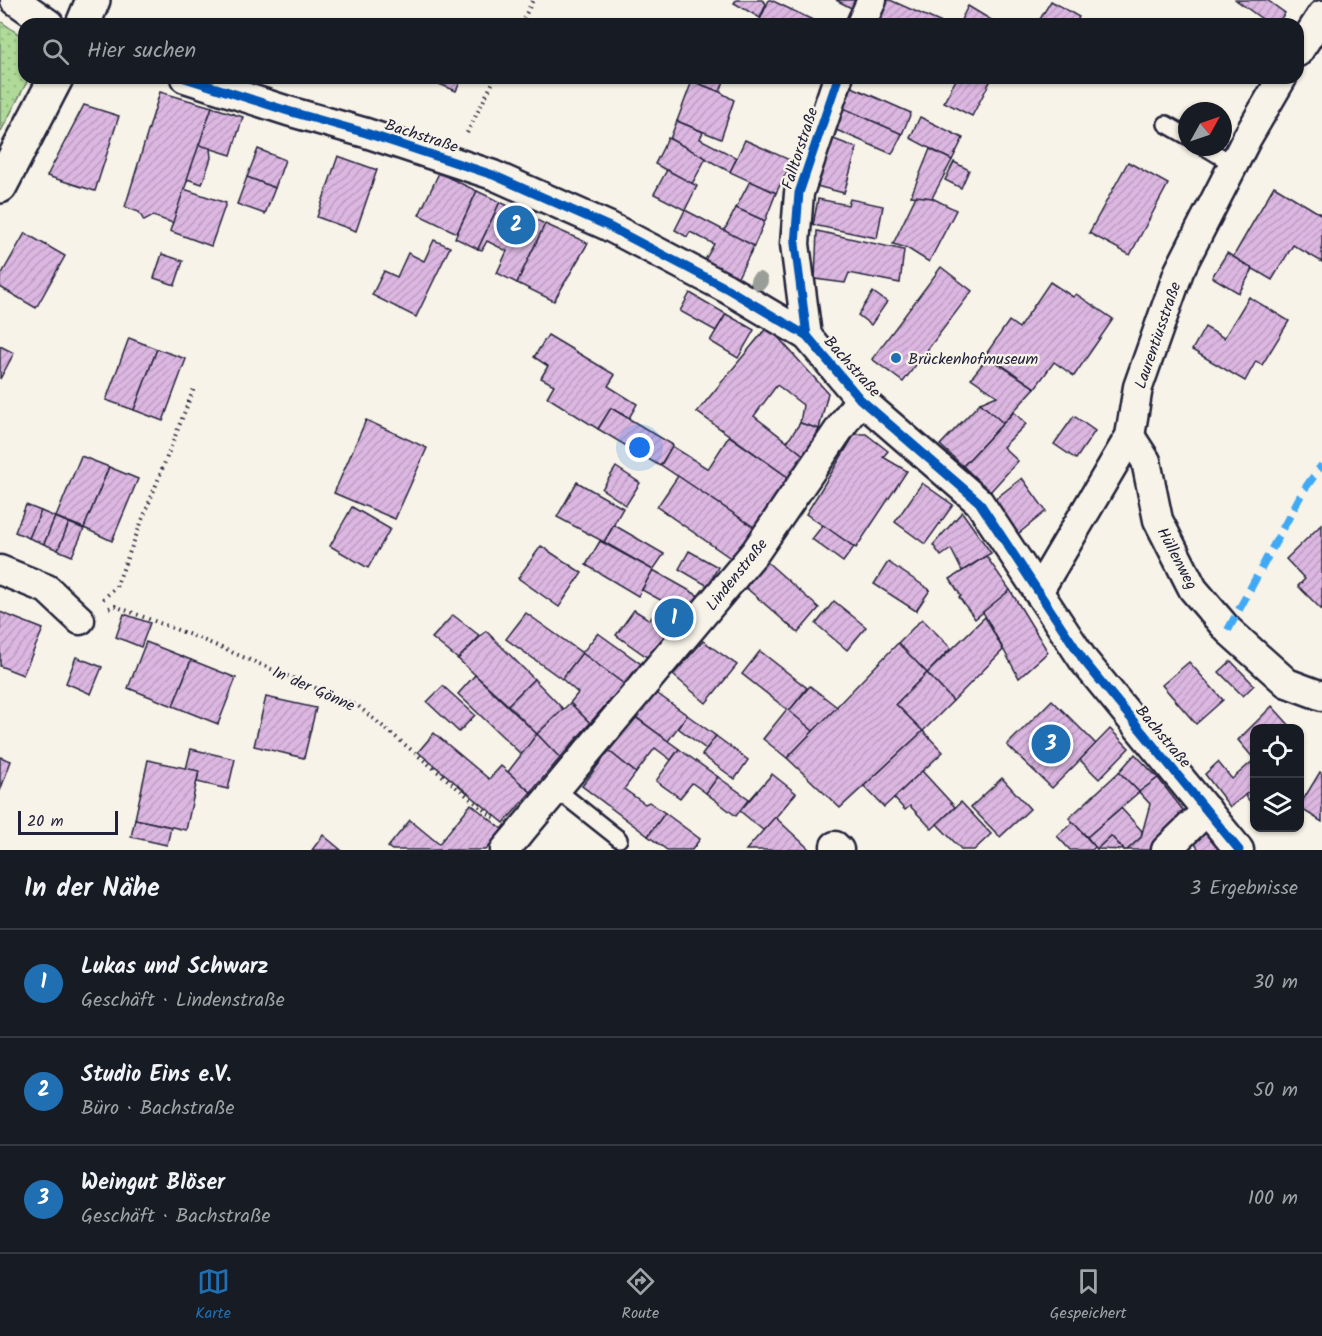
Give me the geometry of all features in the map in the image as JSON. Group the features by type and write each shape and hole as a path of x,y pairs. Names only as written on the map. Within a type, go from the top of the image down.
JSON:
{"main road":[{"path":"86,18 93,0"},
{"path":"0,186 54,84"}],"street":[{"path":"15,0 40,18"},
{"path":"864,18 872,0"},
{"path":"1304,43 1322,15"},
{"name":"Bachstraße","path":"204,84 453,161 526,189 608,226 726,288 807,336 860,399 979,502 1084,661 1239,850"},
{"name":"Falltorstraße","path":"807,336 795,244 799,193 836,84"},
{"name":"Laurentiusstraße","path":"1038,592 1130,436 1138,387 1179,271 1233,164 1279,84"},
{"name":"Lindenstraße","path":"511,844 756,551 860,399"},
{"name":"Hüllenweg","path":"1130,436 1146,461 1158,520 1193,589 1228,630 1287,683 1322,696"},
{"path":"0,570 47,589 80,620"},
{"path":"1166,850 1207,810"}],"lane":[{"path":"1166,124 1178,131"},
{"path":"1220,156 1233,164"},
{"path":"556,789 619,839"}],"path":[{"path":"524,18 533,0"},
{"path":"453,161 492,84"},
{"path":"80,620 116,587 194,388"}],"green space":[{"path":"0,21 18,34 18,84 26,84 0,133"}],"building":[{"path":"736,0 762,0 766,4 760,18 734,3"},
{"path":"771,0 808,18 761,18"},
{"path":"836,0 860,0 855,10"},
{"path":"887,0 890,0 930,18 880,18"},
{"path":"1236,0 1267,0 1285,13 1281,18 1261,18"},
{"path":"1051,1 1079,17 1078,18 1041,18"},
{"path":"968,6 988,18 962,18"},
{"path":"439,84 459,84 456,91"},
{"path":"691,84 700,84 734,100 721,139 677,121"},
{"path":"700,84 723,84 720,92"},
{"path":"954,84 989,84 972,116 944,102"},
{"path":"852,87 911,113 902,134 843,108"},
{"path":"160,92 212,107 173,223 153,216 144,221 139,212 125,207"},
{"path":"84,105 119,116 95,191 47,176"},
{"path":"212,107 243,117 231,155 199,145"},
{"path":"843,108 902,134 892,154 834,129"},
{"path":"920,117 963,138 952,160 910,138"},
{"path":"677,121 703,132 700,139 737,158 730,172 670,139"},
{"path":"668,138 706,158 692,184 655,164"},
{"path":"831,138 857,148 844,193 816,186"},
{"path":"745,140 792,161 776,193 730,172"},
{"path":"199,145 210,148 211,158 202,184 187,179"},
{"path":"258,149 285,160 275,188 247,177"},
{"path":"930,149 952,160 932,198 911,196"},
{"path":"338,156 377,170 356,231 317,217"},
{"path":"954,162 969,170 961,188 945,180"},
{"path":"1128,162 1168,184 1130,255 1089,233"},
{"path":"667,170 697,186 685,210 654,194"},
{"path":"439,173 477,191 457,233 419,215"},
{"path":"247,177 275,188 265,214 237,204"},
{"path":"750,181 776,193 765,221 736,208"},
{"path":"1274,186 1322,215 1322,262 1293,245 1272,280 1233,257"},
{"path":"184,189 226,203 211,246 170,231"},
{"path":"477,191 500,202 478,249 455,238"},
{"path":"916,196 932,198 956,210 929,262 907,248 893,244"},
{"path":"818,199 848,205 850,199 883,206 877,238 813,225"},
{"path":"500,202 545,224 517,283 497,273 507,251 487,241 482,250 478,249"},
{"path":"736,208 765,221 754,246 724,231"},
{"path":"685,210 754,246 738,277 705,260 714,244 690,232 687,237 675,230"},
{"path":"545,224 588,243 554,301 517,283"},
{"path":"817,231 904,250 900,283 849,273 845,283 815,279"},
{"path":"25,233 65,256 36,308 0,287 0,277"},
{"path":"434,240 450,247 416,317 372,295 384,271 397,277 408,253 424,261"},
{"path":"1227,253 1253,269 1239,293 1212,277"},
{"path":"162,254 183,261 175,285 154,278"},
{"path":"941,267 972,291 903,382 872,359"},
{"path":"1050,282 1073,297 1076,294 1113,319 1074,376 1054,362 1035,388 986,354 1009,321 1019,328"},
{"path":"873,292 887,302 871,325 858,315"},
{"path":"690,293 726,314 716,331 680,311"},
{"path":"1249,297 1289,321 1262,365 1256,361 1245,381 1192,350 1205,327 1224,338"},
{"path":"726,314 754,330 738,358 710,341"},
{"path":"768,326 828,393 819,429 800,423 803,405 777,385 754,416 805,456 789,478 697,412"},
{"path":"548,335 615,375 608,386 637,404 629,418 611,408 598,429 547,397 554,385 541,378 548,366 534,357"},
{"path":"129,338 157,349 134,410 106,400"},
{"path":"0,346 14,353 0,379"},
{"path":"157,349 186,359 163,421 134,410"},
{"path":"988,357 1035,388 1003,423 980,403 997,396 971,378"},
{"path":"980,403 1003,423 963,466 940,445"},
{"path":"611,408 673,445 660,466 598,429"},
{"path":"1014,412 1026,424 1003,447 1018,461 990,492 963,466"},
{"path":"1074,416 1095,431 1076,459 1054,444"},
{"path":"366,420 427,448 395,519 334,493"},
{"path":"800,423 819,429 805,456 787,442"},
{"path":"855,434 866,434 888,451 883,457 907,471 856,548 806,514"},
{"path":"729,436 789,478 755,528 661,465 672,446 708,469"},
{"path":"81,456 109,467 84,528 56,517"},
{"path":"109,467 138,479 112,541 84,528"},
{"path":"616,467 640,483 626,505 602,489"},
{"path":"678,476 755,528 732,559 657,507"},
{"path":"1022,478 1046,511 1018,534 994,500"},
{"path":"577,482 623,508 604,542 557,517"},
{"path":"922,483 953,505 925,544 895,522"},
{"path":"26,505 41,511 29,538 15,532"},
{"path":"352,507 390,529 368,568 330,546"},
{"path":"41,511 55,517 44,544 29,538"},
{"path":"962,512 991,553 962,571 951,549 941,556 933,545"},
{"path":"55,517 69,523 58,550 44,544"},
{"path":"69,523 84,529 72,556 58,550"},
{"path":"1322,524 1322,610 1298,586 1305,579 1286,559"},
{"path":"614,525 664,554 653,570 604,542"},
{"path":"823,525 854,547 843,562 812,539"},
{"path":"600,541 653,570 638,596 586,565"},
{"path":"541,546 582,573 559,607 518,578"},
{"path":"689,551 718,567 708,586 679,569"},
{"path":"986,556 1010,590 975,619 959,597 961,596 950,579"},
{"path":"766,561 819,608 798,633 744,586"},
{"path":"888,562 930,590 916,611 874,584"},
{"path":"653,570 699,596 671,630 652,617 666,603 642,590"},
{"path":"1010,590 1048,652 1019,678 983,612"},
{"path":"834,601 866,627 847,650 816,624"},
{"path":"634,610 650,620 652,617 671,630 647,657 616,635"},
{"path":"0,612 43,629 23,675 0,666"},
{"path":"526,613 582,653 562,679 506,639"},
{"path":"124,614 150,623 141,647 116,637"},
{"path":"453,615 480,636 458,659 432,638"},
{"path":"985,617 1003,650 953,701 927,673"},
{"path":"922,619 951,648 927,673 898,643"},
{"path":"486,631 534,679 508,705 458,659"},
{"path":"598,633 641,664 624,684 582,653"},
{"path":"703,641 737,665 706,703 673,675"},
{"path":"146,642 191,660 173,706 128,688"},
{"path":"898,643 927,673 896,704 923,731 840,808 787,758"},
{"path":"760,651 807,688 789,711 742,674"},
{"path":"582,653 624,684 590,723 570,703 578,693 562,679"},
{"path":"76,657 102,667 91,694 66,683"},
{"path":"191,660 236,678 218,724 173,706"},
{"path":"1231,661 1254,685 1243,696 1219,672"},
{"path":"1189,662 1223,700 1196,724 1162,685"},
{"path":"927,673 953,701 923,731 896,704"},
{"path":"475,675 537,734 522,755 458,694"},
{"path":"534,679 563,709 537,734 508,705"},
{"path":"443,686 475,715 459,732 427,702"},
{"path":"810,686 837,707 813,731 789,711"},
{"path":"655,692 687,715 668,741 636,717"},
{"path":"266,697 316,708 304,758 254,746"},
{"path":"1052,700 1096,744 1052,788 1007,745"},
{"path":"570,703 590,723 560,758 537,734"},
{"path":"1272,706 1288,724 1254,724"},
{"path":"787,709 813,731 787,758 763,739"},
{"path":"687,715 716,736 706,749 678,728"},
{"path":"635,717 679,749 671,760 655,748 636,773 609,751"},
{"path":"1250,728 1250,754 1238,740"},
{"path":"1110,729 1129,748 1099,779 1080,760"},
{"path":"923,731 943,752 884,807 864,786"},
{"path":"434,733 489,779 501,766 531,792 504,823 418,752"},
{"path":"537,734 560,758 531,792 508,772"},
{"path":"716,736 748,760 735,779 702,755"},
{"path":"191,749 235,759 228,789 197,782 199,771 186,769"},
{"path":"679,749 718,777 706,793 692,783 680,798 656,781"},
{"path":"609,751 636,773 624,789 645,804 649,802 665,813 648,836 582,786"},
{"path":"1135,754 1158,778 1139,792 1119,772"},
{"path":"0,757 11,761 0,791"},
{"path":"148,760 199,771 186,830 135,819"},
{"path":"1218,762 1232,779 1250,763 1250,791 1230,807 1205,774"},
{"path":"922,771 955,807 932,829 910,806 905,810 894,798"},
{"path":"1119,772 1139,792 1087,837 1069,818"},
{"path":"1320,772 1322,774 1322,822 1304,811 1304,798"},
{"path":"772,774 796,793 764,831 740,811"},
{"path":"718,777 749,799 736,816 706,793"},
{"path":"1002,778 1030,809 1000,837 971,807"},
{"path":"1158,778 1183,810 1179,814 1183,819 1150,850 1127,850 1141,837 1150,804 1139,792"},
{"path":"1250,791 1250,802 1245,795"},
{"path":"961,802 991,834 974,850 962,850 937,824"},
{"path":"471,804 503,830 486,850 392,850 388,847 410,820 439,844"},
{"path":"1121,808 1142,831 1141,837 1127,850 1124,850 1111,836 1097,849 1087,837"},
{"path":"665,813 700,839 692,850 667,850 648,836"},
{"path":"775,817 809,849 746,850"},
{"path":"135,819 171,827 167,845 131,837"},
{"path":"1073,822 1095,847 1092,850 1070,850 1057,836"},
{"path":"1206,826 1226,850 1199,850 1191,838"},
{"path":"323,835 341,850 312,850"},
{"path":"1111,836 1124,850 1097,849"}],"marked path":[{"path":"1228,630 1303,491 1322,465"}],"cycle path":[{"path":"204,84 366,133 493,175 608,226 726,288 807,336 860,399 979,502 1084,661 1239,850"},
{"path":"807,336 795,244 799,193 836,84"}],"place":[{"name":"Studio Eins e.V.","path":"516,225"},
{"name":"Brückenhofmuseum","path":"896,358"},
{"name":"Lukas und Schwarz","path":"674,618"},
{"name":"Weingut Blöser","path":"1051,744"}]}
